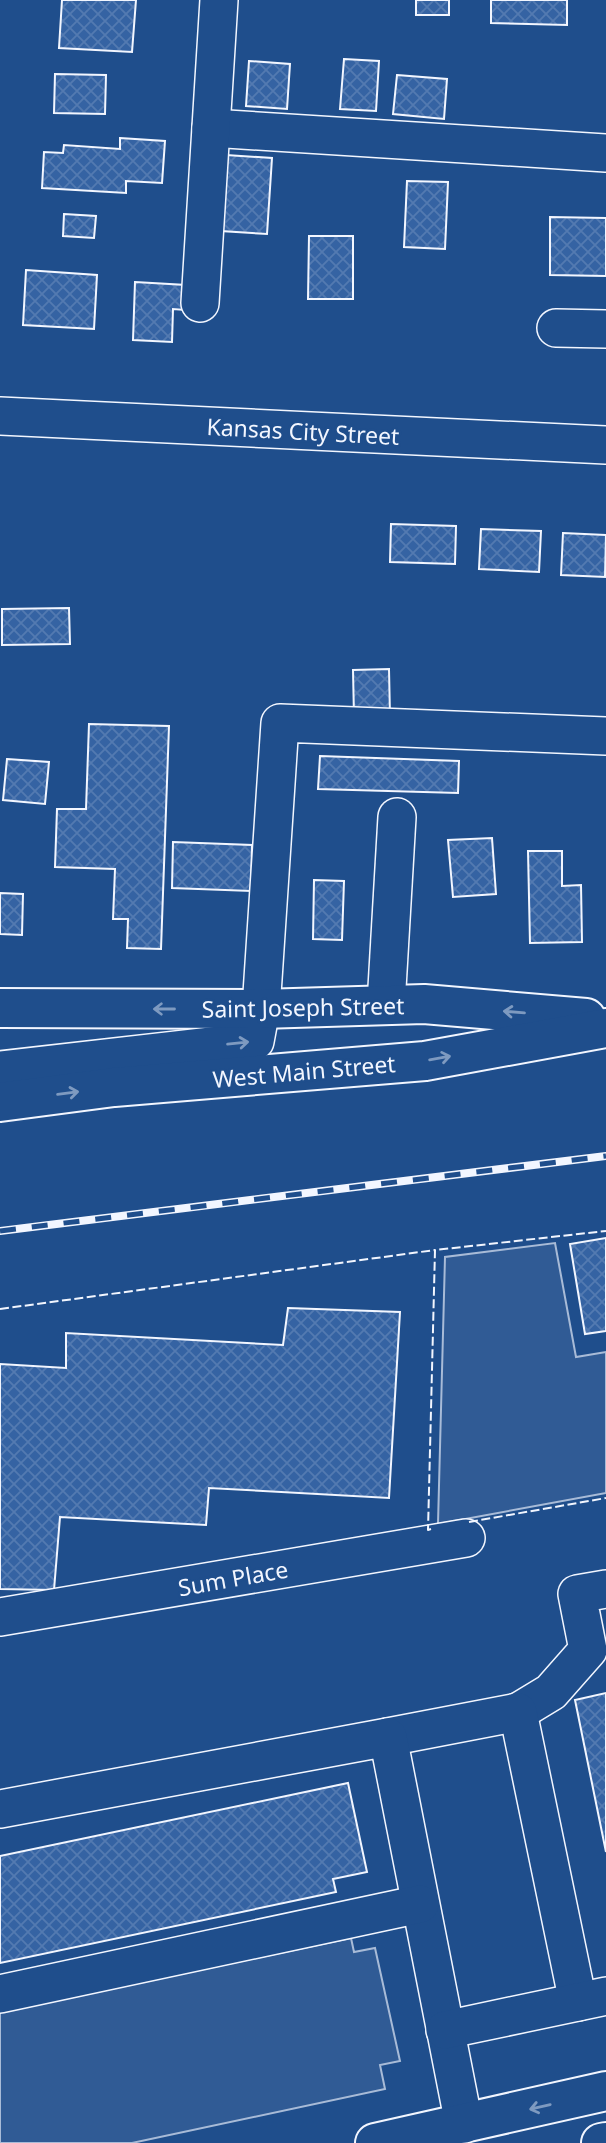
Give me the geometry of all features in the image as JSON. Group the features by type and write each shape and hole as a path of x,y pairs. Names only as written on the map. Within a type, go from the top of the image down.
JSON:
{"main road":[{"name":"Saint Joseph Street","path":"0,1008 261,1009 424,1004 606,1020"},
{"name":"West Main Street","path":"0,1102 114,1087 425,1060 606,1028"},
{"path":"375,2143 606,2091"}],"street":[{"path":"200,303 219,0"},
{"path":"211,128 606,153"},
{"path":"556,328 606,329"},
{"name":"Kansas City Street","path":"0,416 606,446"},
{"path":"0,1070 255,1041 261,1009 280,723 606,736"},
{"path":"386,1005 397,817"},
{"name":"Sum Place","path":"0,1617 466,1538"},
{"path":"0,1809 518,1712 551,1692 588,1650 577,1594 606,1589"},
{"path":"445,2030 592,1999 518,1712"},
{"path":"388,1737 464,2124"},
{"path":"0,1994 420,1904"}],"shaded area":[{"path":"555,1243 576,1357 606,1352 606,1493 438,1524 445,1257"},
{"path":"351,1938 354,1952 375,1948 400,2061 380,2065 385,2089 132,2143 0,2143 0,2012"}],"building":[{"path":"62,0 136,0 132,52 59,48"},
{"path":"416,0 449,0 449,15 416,15"},
{"path":"491,0 567,0 567,25 491,23"},
{"path":"344,59 379,61 376,111 340,109"},
{"path":"249,61 290,64 287,109 246,106"},
{"path":"55,74 106,75 105,114 54,113"},
{"path":"397,75 447,79 444,119 393,114"},
{"path":"120,138 165,141 162,183 126,181 126,193 42,188 44,152 63,153 64,145 120,149"},
{"path":"226,155 272,158 267,234 221,231"},
{"path":"407,181 448,182 445,249 404,247"},
{"path":"64,214 96,216 94,238 63,236"},
{"path":"550,217 606,218 606,276 550,275"},
{"path":"309,236 353,236 353,299 308,299"},
{"path":"26,270 97,275 94,329 23,325"},
{"path":"135,282 186,285 185,310 173,309 172,342 133,340"},
{"path":"391,524 456,526 455,564 390,562"},
{"path":"481,529 541,531 539,572 479,569"},
{"path":"563,533 606,535 605,577 561,575"},
{"path":"69,608 70,644 2,645 2,609"},
{"path":"389,669 390,716 354,717 353,670"},
{"path":"89,724 169,726 161,949 127,948 128,919 113,919 115,869 55,867 57,809 86,809"},
{"path":"320,756 459,761 458,793 318,789"},
{"path":"7,759 49,762 45,804 3,800"},
{"path":"492,838 496,894 453,897 448,840"},
{"path":"173,842 252,845 251,891 172,888"},
{"path":"528,851 562,851 562,886 581,885 582,942 530,943"},
{"path":"314,880 344,881 342,940 313,939"},
{"path":"0,893 23,894 22,935 0,934"},
{"path":"606,1238 606,1331 585,1334 570,1244"},
{"path":"288,1308 400,1312 389,1498 209,1488 206,1525 60,1517 54,1590 0,1589 0,1364 66,1368 66,1333 283,1345"},
{"path":"606,1693 606,1852 575,1700"},
{"path":"348,1783 367,1872 333,1879 336,1892 0,1963 0,1856"}],"railway":[{"path":"0,1231 606,1156"}],"fence":[{"path":"431,1529 428,1530 435,1250 606,1231"},
{"path":"0,1309 435,1250"},
{"path":"469,1522 606,1498"}]}
